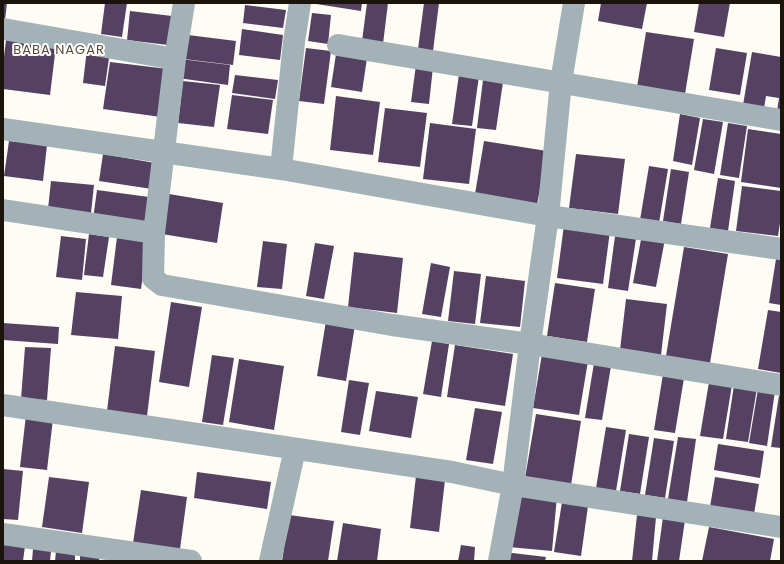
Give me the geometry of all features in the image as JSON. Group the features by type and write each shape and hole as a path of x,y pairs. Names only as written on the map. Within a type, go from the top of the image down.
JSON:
{"street":[{"path":"184,3 175,59 154,233 152,278 162,285 392,325 530,344 781,385"},
{"path":"281,169 294,42 300,3"},
{"path":"499,561 512,485 548,216 561,82 574,3"},
{"path":"3,28 175,59"},
{"path":"338,45 781,120"},
{"path":"3,129 281,169 548,216 781,249"},
{"path":"3,210 154,233"},
{"path":"3,405 452,472 512,485 781,527"},
{"path":"270,561 295,449"},
{"path":"3,534 191,561"}],"building":[{"path":"3,3 7,3 5,20 3,19"},
{"path":"105,3 127,3 122,37 101,34"},
{"path":"310,3 362,3 361,11"},
{"path":"367,3 388,3 383,44 362,41"},
{"path":"424,3 439,3 433,51 418,49"},
{"path":"601,3 647,3 642,29 598,21"},
{"path":"699,3 730,3 724,37 694,32"},
{"path":"245,5 286,10 283,28 243,23"},
{"path":"130,11 172,16 168,45 127,40"},
{"path":"312,13 331,15 328,44 308,41"},
{"path":"242,29 283,35 280,60 239,55"},
{"path":"646,32 694,39 685,94 637,87"},
{"path":"188,35 236,41 233,65 184,59"},
{"path":"6,40 56,46 50,95 3,89 3,65"},
{"path":"306,48 331,51 324,104 299,101"},
{"path":"716,48 747,53 740,95 709,90"},
{"path":"87,49 110,51 105,86 83,83"},
{"path":"752,52 781,57 781,111 777,111 779,98 766,96 764,108 743,105"},
{"path":"336,54 367,58 362,92 331,87"},
{"path":"180,59 230,65 228,85 178,78"},
{"path":"110,62 168,69 161,117 103,109"},
{"path":"416,65 433,67 429,104 411,102"},
{"path":"459,74 479,76 472,126 452,124"},
{"path":"235,75 278,80 275,99 232,93"},
{"path":"483,80 503,82 496,130 477,128"},
{"path":"183,81 220,85 214,127 178,123"},
{"path":"232,95 273,100 268,134 227,129"},
{"path":"336,96 380,102 373,155 330,150"},
{"path":"385,108 427,113 420,167 378,162"},
{"path":"680,114 700,118 692,165 673,161"},
{"path":"703,119 723,122 714,174 694,170"},
{"path":"430,123 476,129 469,184 423,179"},
{"path":"728,123 747,126 739,178 720,175"},
{"path":"748,129 781,134 781,188 741,182"},
{"path":"9,141 47,145 43,181 4,176"},
{"path":"484,141 547,151 537,205 475,194"},
{"path":"103,154 155,163 152,189 99,181"},
{"path":"576,154 625,159 618,214 569,208"},
{"path":"649,166 668,169 659,223 640,220"},
{"path":"671,169 689,172 681,224 663,221"},
{"path":"718,178 735,181 728,231 710,228"},
{"path":"51,181 94,185 91,213 48,209"},
{"path":"742,186 781,191 781,217 778,236 736,231"},
{"path":"97,190 149,197 145,226 93,219"},
{"path":"169,194 223,203 217,243 162,234"},
{"path":"564,225 610,231 603,284 557,278"},
{"path":"616,229 637,232 628,291 608,288"},
{"path":"89,234 109,237 103,277 84,275"},
{"path":"642,234 665,239 656,287 633,283"},
{"path":"61,236 86,239 82,280 56,277"},
{"path":"117,237 148,241 141,289 111,285"},
{"path":"263,241 287,244 282,289 257,287"},
{"path":"315,243 334,246 324,299 306,296"},
{"path":"684,247 728,254 710,363 666,356"},
{"path":"354,252 403,258 397,313 348,307"},
{"path":"776,259 781,260 781,305 769,303"},
{"path":"431,263 450,267 441,317 422,314"},
{"path":"454,271 481,274 475,324 448,321"},
{"path":"486,276 525,281 520,327 480,323"},
{"path":"555,283 595,289 587,342 547,336"},
{"path":"76,292 122,296 118,339 71,335"},
{"path":"626,299 667,304 661,355 620,350"},
{"path":"171,302 202,307 189,387 159,382"},
{"path":"768,310 781,312 781,373 758,369"},
{"path":"326,321 355,325 346,381 317,376"},
{"path":"3,323 59,327 58,344 3,340"},
{"path":"432,341 449,344 441,397 423,394"},
{"path":"455,345 513,354 505,406 447,397"},
{"path":"115,346 155,351 147,416 107,411"},
{"path":"25,347 51,348 47,400 21,399"},
{"path":"542,354 588,361 579,415 533,408"},
{"path":"212,355 234,358 223,425 202,422"},
{"path":"239,359 284,366 274,430 229,422"},
{"path":"594,363 611,366 602,420 585,418"},
{"path":"663,374 684,378 675,433 654,430"},
{"path":"349,380 369,383 360,435 341,432"},
{"path":"709,382 732,385 723,439 700,436"},
{"path":"734,385 757,388 748,442 726,439"},
{"path":"758,389 775,391 767,446 749,443"},
{"path":"781,389 781,448 771,447"},
{"path":"376,391 418,397 411,438 369,431"},
{"path":"475,408 502,412 493,464 466,460"},
{"path":"536,414 581,421 571,485 525,478"},
{"path":"26,415 53,419 47,470 20,467"},
{"path":"606,427 626,430 616,491 596,488"},
{"path":"629,434 649,437 640,494 620,491"},
{"path":"678,437 696,439 687,502 668,499"},
{"path":"654,438 674,441 665,498 645,495"},
{"path":"718,444 764,451 760,478 714,470"},
{"path":"3,469 23,471 18,520 3,519"},
{"path":"197,472 271,482 267,509 194,498"},
{"path":"416,476 445,480 439,532 410,528"},
{"path":"49,477 89,482 82,533 42,527"},
{"path":"715,477 759,484 754,514 710,507"},
{"path":"141,490 187,497 180,549 133,543"},
{"path":"515,492 557,496 552,551 509,547"},
{"path":"562,502 588,506 581,556 554,552"},
{"path":"289,515 334,521 328,561 282,561"},
{"path":"637,515 656,517 652,561 632,561"},
{"path":"663,517 685,520 679,561 657,561"},
{"path":"343,523 381,529 377,561 337,561"},
{"path":"709,527 774,539 770,561 702,561"},
{"path":"3,544 25,546 23,561 3,561"},
{"path":"461,545 475,547 474,561 458,561"},
{"path":"33,549 51,551 50,561 32,561"},
{"path":"56,551 75,553 75,561 55,561"},
{"path":"504,552 546,557 545,561 503,561"},
{"path":"80,554 100,555 99,561 80,561"}],"district":[{"name":"BABA NAGAR","path":"59,51"}]}
